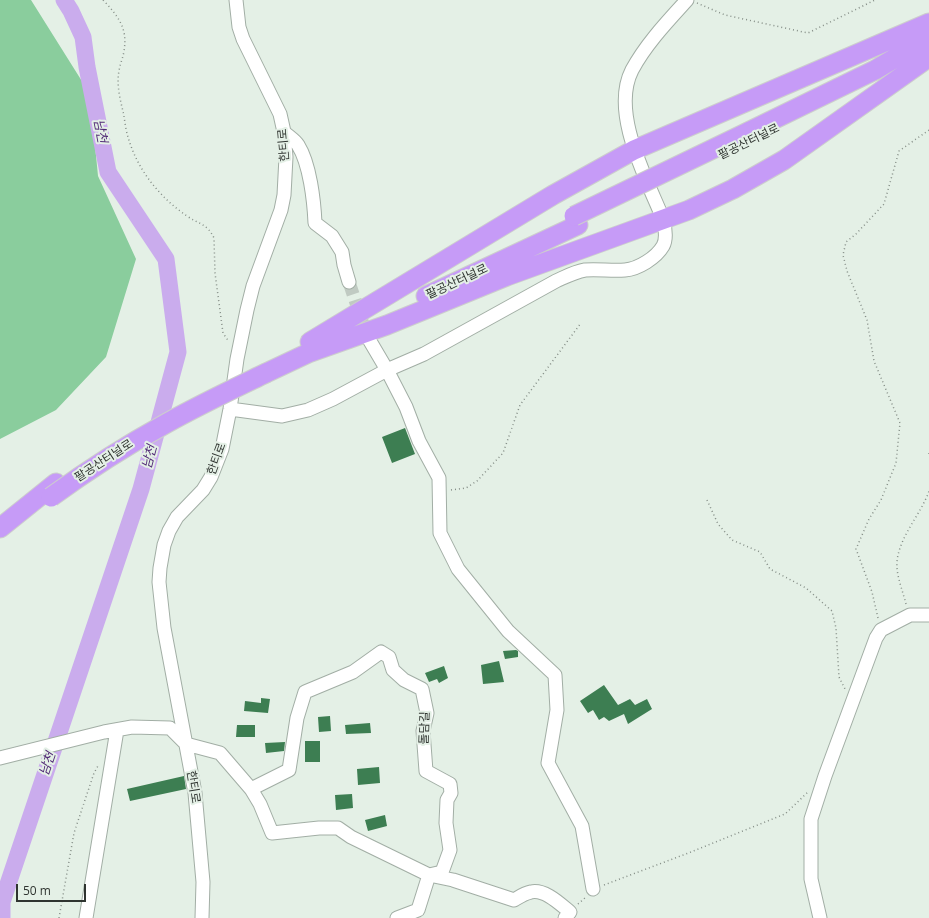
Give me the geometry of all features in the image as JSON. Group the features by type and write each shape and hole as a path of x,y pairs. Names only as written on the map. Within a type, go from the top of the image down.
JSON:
{"highway":[{"path":"308,348 553,195 634,150 929,23"},
{"name":"팔공산터널로","path":"750,136 875,70 929,38"},
{"name":"팔공산터널로","path":"0,528 54,490 110,446 156,419 216,388 267,368 750,136 866,85 900,67 929,48"},
{"path":"308,348 387,325 507,276 689,210 733,189 784,160 929,57"},
{"name":"팔공산터널로","path":"0,539 54,490"}],"street":[{"name":"한티로","path":"202,918 203,882 195,793 164,628 160,568 164,545 169,531 177,517 203,490 211,477 222,449 230,409 239,346 253,286 281,210 286,176 284,132 280,114 242,39 236,0"},
{"path":"230,409 282,416 308,410 339,396 387,370 424,354 550,284 573,273 584,270 598,269 624,270 642,265 651,259 664,246 665,235 663,219 628,132 626,88 631,71 648,44 692,2"},
{"path":"284,132 298,145 306,163 314,199 315,223 332,236 342,252 344,265 350,282"},
{"path":"367,336 406,407 419,441 439,478 440,533 458,569 508,631 555,675 557,710 548,763 582,826 594,889"},
{"path":"820,918 811,878 811,819 825,776 876,638 882,630 910,615 929,615"},
{"name":"돌담길","path":"251,789 289,770 297,718 305,692 353,672 381,652 389,657 392,670 404,680 422,689 427,713 423,732 426,770 450,784 451,793 447,800 446,823 450,850 442,872 429,875"},
{"path":"0,758 104,732 132,727 170,728 186,744 220,753 251,789 260,804 272,833 319,828 338,828 351,837 429,875 453,880 514,900 532,892 542,893 554,900 568,915"},
{"path":"86,918 117,730"},
{"path":"397,918 420,914 429,875"}],"path":[{"path":"104,0 116,14 125,32 125,42 118,81 127,136 142,169 162,196 187,216 207,226 212,232 214,238 215,272 223,333 227,339 239,346"},
{"path":"692,2 725,15 808,33 875,0"},
{"path":"882,630 872,592 856,549 869,519 881,500 896,463 900,423 874,361 867,320 847,271 843,255 846,242 856,234 884,204 899,151 929,130"},
{"path":"439,491 466,488 477,481 503,453 520,405 581,323"},
{"path":"908,617 897,568 897,556 929,490"},
{"path":"707,500 718,524 732,540 760,552 770,569 806,588 832,611 836,628 839,678 853,702"},
{"path":"59,918 74,834 94,773 101,761"},
{"path":"568,915 594,889 785,814 808,792"}],"green space":[{"path":"0,0 31,0 90,94 98,176 136,259 106,357 56,410 0,439"}],"building":[{"path":"405,428 415,454 392,463 382,437"},
{"path":"503,651 518,651 518,657 505,659"},
{"path":"499,661 504,682 483,684 481,665"},
{"path":"444,666 448,678 439,683 437,679 429,682 425,673"},
{"path":"604,685 618,705 630,699 635,705 647,699 652,709 628,724 624,714 609,721 604,717 599,720 593,710 588,713 580,701"},
{"path":"261,698 270,699 268,713 244,711 245,701 261,703"},
{"path":"330,716 331,731 319,732 318,717"},
{"path":"370,723 371,733 346,734 345,725"},
{"path":"237,725 255,725 255,737 236,737"},
{"path":"305,741 320,741 320,762 305,762"},
{"path":"285,742 284,751 266,753 265,743"},
{"path":"379,767 380,783 358,785 357,769"},
{"path":"184,776 186,789 130,801 127,789"},
{"path":"352,794 353,808 336,810 335,795"},
{"path":"385,815 387,826 368,831 365,820"}],"waterway":[{"name":"남천","path":"2,918 2,902 141,489 178,352 166,259 108,172 87,67 83,37 71,11 64,0"}],"tunnel":[{"path":"349,282 367,336"}]}
